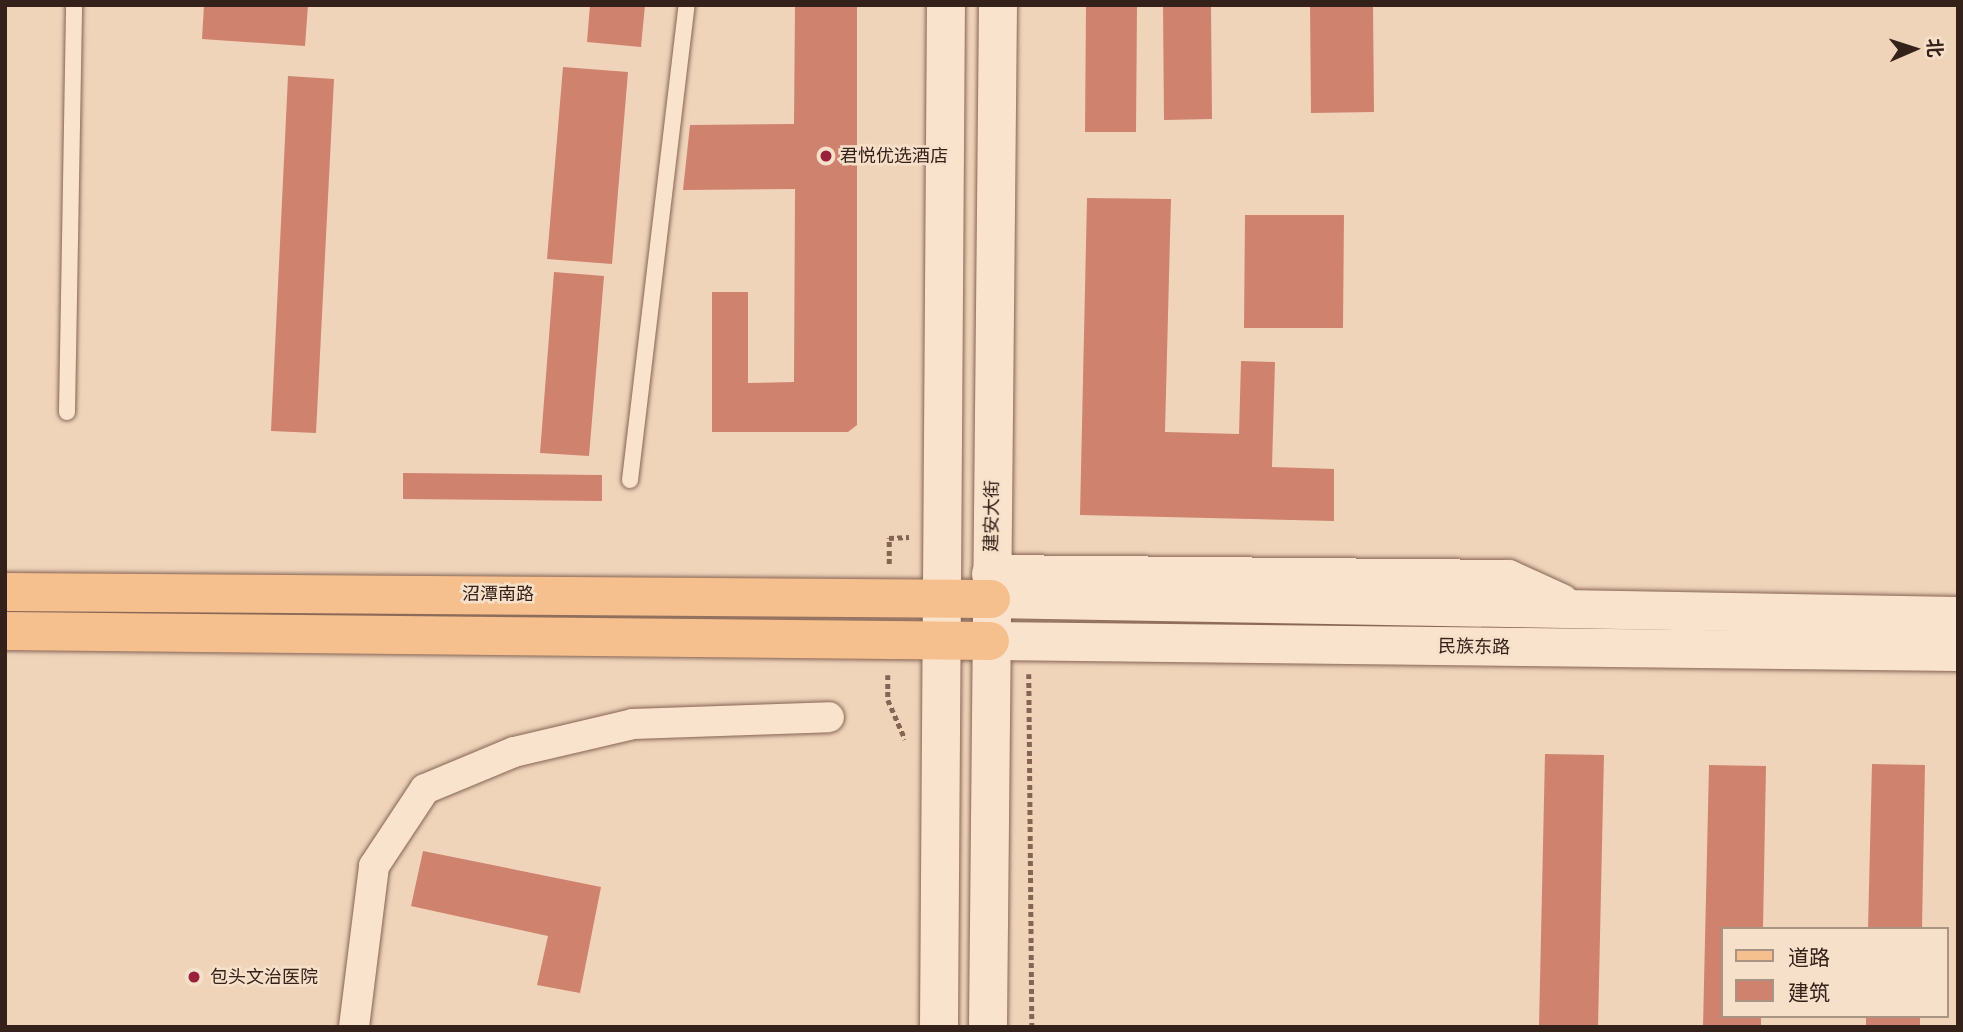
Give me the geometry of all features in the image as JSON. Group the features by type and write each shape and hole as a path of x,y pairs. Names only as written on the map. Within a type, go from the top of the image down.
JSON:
{"main road":[{"path":"939,1027 946,5"},
{"name":"建安大街","path":"988,1027 998,5"},
{"path":"991,587 1576,610 1958,616"},
{"name":"沼潭南路","path":"5,592 940,596 991,587"},
{"path":"5,631 990,642"},
{"name":"民族东路","path":"990,642 1958,652"}],"street":[{"path":"354,1027 374,866 425,789 514,752 633,724 829,718"}],"lane":[{"path":"67,412 74,5"},
{"path":"630,480 687,5"}],"path":[{"path":"1030,642 1032,1027"}],"building":[{"path":"204,5 308,5 305,46 202,39"},
{"path":"590,5 645,5 641,47 587,42"},
{"path":"795,5 857,5 857,425 848,432 712,432 712,292 748,292 748,383 794,382 795,189 683,190 690,125 794,124"},
{"path":"1086,5 1137,5 1136,132 1085,132"},
{"path":"1163,5 1211,5 1212,119 1164,120"},
{"path":"1310,5 1373,5 1374,112 1311,113"},
{"path":"563,67 628,72 612,264 547,259"},
{"path":"288,76 334,79 316,433 271,431"},
{"path":"1087,198 1171,199 1165,432 1239,434 1241,361 1275,362 1272,467 1334,469 1334,521 1080,515"},
{"path":"1245,215 1344,215 1343,328 1244,328"},
{"path":"554,272 604,276 589,456 540,453"},
{"path":"403,473 602,475 602,501 403,499"},
{"path":"1545,754 1604,755 1598,1027 1539,1027"},
{"path":"1872,764 1925,765 1922,927 1868,927"},
{"path":"1709,765 1766,766 1763,927 1722,927 1722,1018 1761,1018 1761,1027 1703,1027"},
{"path":"423,851 601,887 580,993 537,985 548,936 411,906"},
{"path":"1866,1018 1920,1018 1920,1027 1866,1027"}],"place":[{"name":"君悦优选酒店","path":"826,156"},
{"name":"包头文治医院","path":"194,977"}]}
